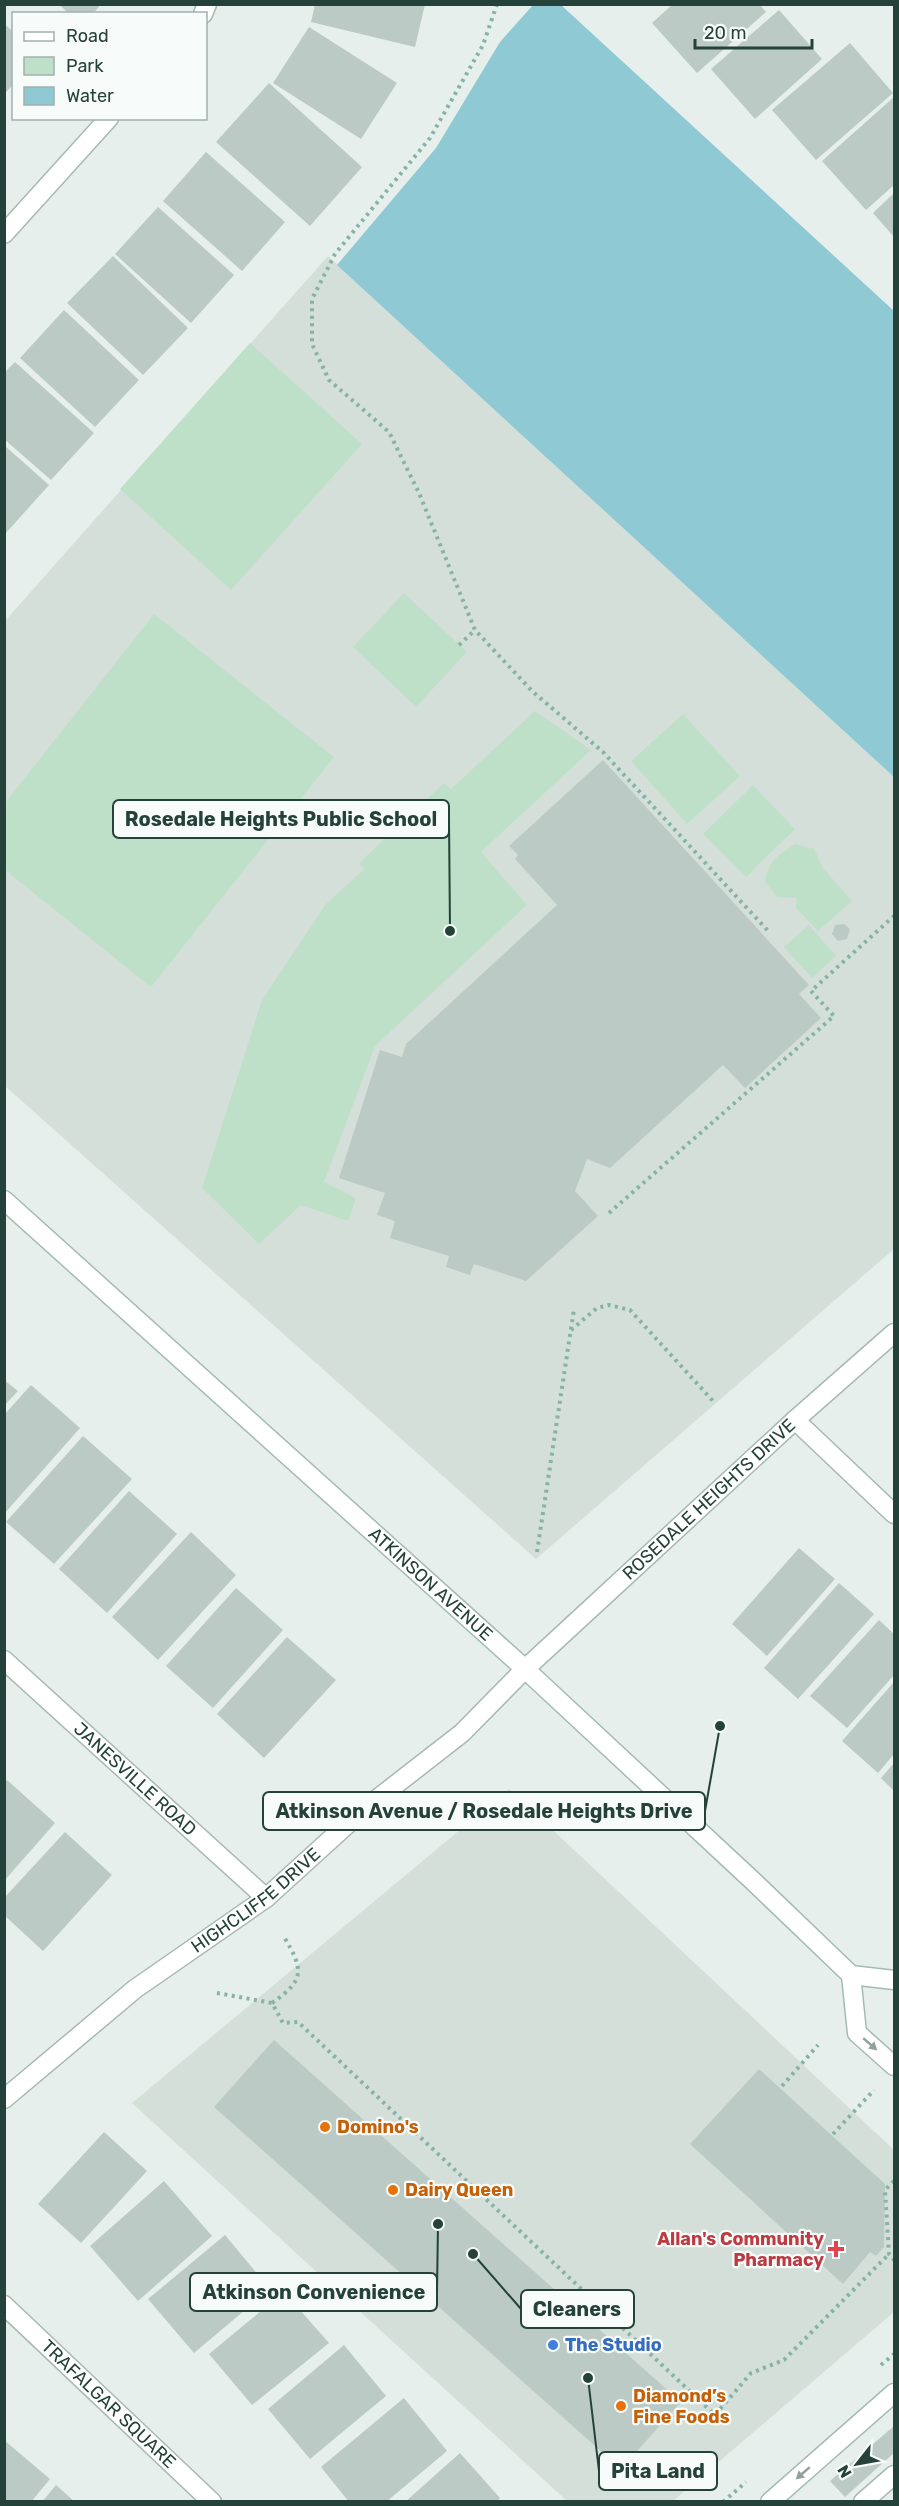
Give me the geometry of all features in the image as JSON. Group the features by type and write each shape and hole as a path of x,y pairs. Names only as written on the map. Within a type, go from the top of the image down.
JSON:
{"street":[{"path":"4,234 107,120"},
{"name":"ATKINSON AVENUE","path":"4,1200 525,1669 753,1881 851,1976"},
{"name":"ROSEDALE HEIGHTS DRIVE","path":"525,1669 795,1419 894,1334"},
{"path":"795,1419 894,1514"},
{"name":"JANESVILLE ROAD","path":"4,1660 266,1898"},
{"name":"HIGHCLIFFE DRIVE","path":"4,2099 135,1989 266,1898 363,1810 462,1733 525,1669"},
{"path":"894,1980 851,1976 857,2033 894,2066"},
{"name":"TRAFALGAR SQUARE","path":"4,2305 212,2502"},
{"path":"770,2502 894,2393"},
{"path":"864,2502 894,2475"}],"path":[{"path":"497,4 483,45 429,138 335,254 312,299 312,344 329,380 388,432 419,493 475,630 532,691 603,752 770,933"},
{"path":"459,645 475,630"},
{"path":"609,1214 834,1016 811,991 894,916"},
{"path":"571,1330 597,1308 609,1305 630,1310 713,1401"},
{"path":"537,1552 574,1309"},
{"path":"217,1994 272,2003 288,1992 296,1980 298,1960 284,1937"},
{"path":"272,2003 284,2023 298,2022 715,2415 751,2373 784,2360 889,2254"},
{"path":"782,2086 818,2045"},
{"path":"832,2134 874,2090"},
{"path":"894,2181 885,2190 889,2254 894,2260"}],"shaded area":[{"path":"328,256 894,777 894,1249 536,1559 5,1086 5,621"},
{"path":"509,1789 894,2150 894,2312 673,2501 567,2501 132,2103"}],"green space":[{"path":"250,343 362,444 231,590 120,489"},
{"path":"404,593 467,652 416,707 353,647"},
{"path":"154,614 334,757 151,987 5,870 5,803"},
{"path":"535,711 591,750 481,852 527,905 375,1046 324,1182 356,1198 348,1221 301,1205 259,1244 202,1188 262,1000 326,904 364,869 359,863 444,783 451,789"},
{"path":"683,714 740,776 687,824 631,761"},
{"path":"753,785 795,829 746,877 703,834"},
{"path":"795,844 814,849 823,868 852,901 818,931 796,908 797,898 777,897 765,882 769,868 775,859"},
{"path":"809,925 836,956 812,978 784,947"}],"water":[{"path":"533,5 561,5 894,311 894,777 337,265 436,148 500,42"}],"building":[{"path":"59,4 101,4 95,12 67,12"},
{"path":"315,4 425,4 415,47 311,22"},
{"path":"673,4 759,4 766,12 697,73 652,23"},
{"path":"779,10 822,59 755,119 711,69"},
{"path":"4,24 12,30 12,86 4,94"},
{"path":"309,27 397,83 361,139 273,83"},
{"path":"850,43 893,93 816,160 772,110"},
{"path":"269,83 362,167 310,226 216,142"},
{"path":"894,97 894,185 866,210 822,161"},
{"path":"206,152 285,222 242,271 163,201"},
{"path":"894,193 894,237 873,213"},
{"path":"158,207 234,275 191,323 115,254"},
{"path":"113,256 188,328 143,375 67,303"},
{"path":"64,310 139,380 95,427 20,358"},
{"path":"15,362 94,433 51,480 4,439 4,373"},
{"path":"5,446 49,485 6,533 5,532"},
{"path":"603,760 809,985 799,994 821,1018 745,1088 723,1065 610,1168 587,1159 575,1191 598,1216 526,1281 474,1264 470,1275 446,1267 449,1256 390,1238 395,1221 377,1215 385,1193 339,1178 380,1050 402,1057 406,1044 557,905 515,859 518,855 509,846"},
{"path":"844,924 850,929 847,939 838,941 832,934 835,925"},
{"path":"4,1380 18,1391 4,1406"},
{"path":"31,1385 80,1428 4,1514 4,1415"},
{"path":"83,1436 132,1479 54,1564 6,1522"},
{"path":"129,1491 177,1534 107,1613 59,1569"},
{"path":"191,1532 236,1575 158,1660 112,1617"},
{"path":"799,1548 835,1579 767,1656 732,1624"},
{"path":"839,1583 874,1614 798,1699 764,1668"},
{"path":"236,1588 283,1630 213,1708 166,1666"},
{"path":"879,1620 894,1634 894,1675 847,1728 810,1696"},
{"path":"287,1637 336,1680 264,1758 217,1714"},
{"path":"894,1682 894,1754 878,1773 842,1741"},
{"path":"894,1763 894,1791 881,1778"},
{"path":"7,1780 55,1823 4,1881 4,1783"},
{"path":"65,1832 112,1875 43,1951 4,1915 4,1898"},
{"path":"274,2040 681,2402 621,2469 214,2107"},
{"path":"759,2069 885,2184 884,2247 876,2256 870,2252 843,2284 690,2144"},
{"path":"104,2132 147,2171 81,2243 38,2204"},
{"path":"164,2181 212,2236 138,2301 90,2246"},
{"path":"225,2235 270,2289 194,2353 148,2299"},
{"path":"284,2292 329,2343 252,2405 209,2354"},
{"path":"344,2345 386,2396 310,2459 268,2409"},
{"path":"404,2398 447,2451 386,2502 349,2502 321,2467"},
{"path":"894,2426 894,2453 845,2497 830,2481"},
{"path":"4,2440 50,2479 31,2502 4,2502"},
{"path":"460,2453 500,2498 496,2502 405,2502"},
{"path":"56,2485 75,2502 42,2502"}],"place":[{"name":"Rosedale Heights Public School","path":"450,931"},
{"name":"Atkinson Avenue / Rosedale Heights Drive","path":"720,1726"},
{"name":"Domino's","path":"325,2127"},
{"name":"Dairy Queen","path":"393,2190"},
{"name":"Atkinson Convenience","path":"438,2224"},
{"name":"Allan's Community Pharmacy","path":"836,2249"},
{"name":"Cleaners","path":"473,2254"},
{"name":"The Studio","path":"553,2345"},
{"name":"Pita Land","path":"588,2378"},
{"name":"Diamond’s Fine Foods","path":"621,2406"}]}
